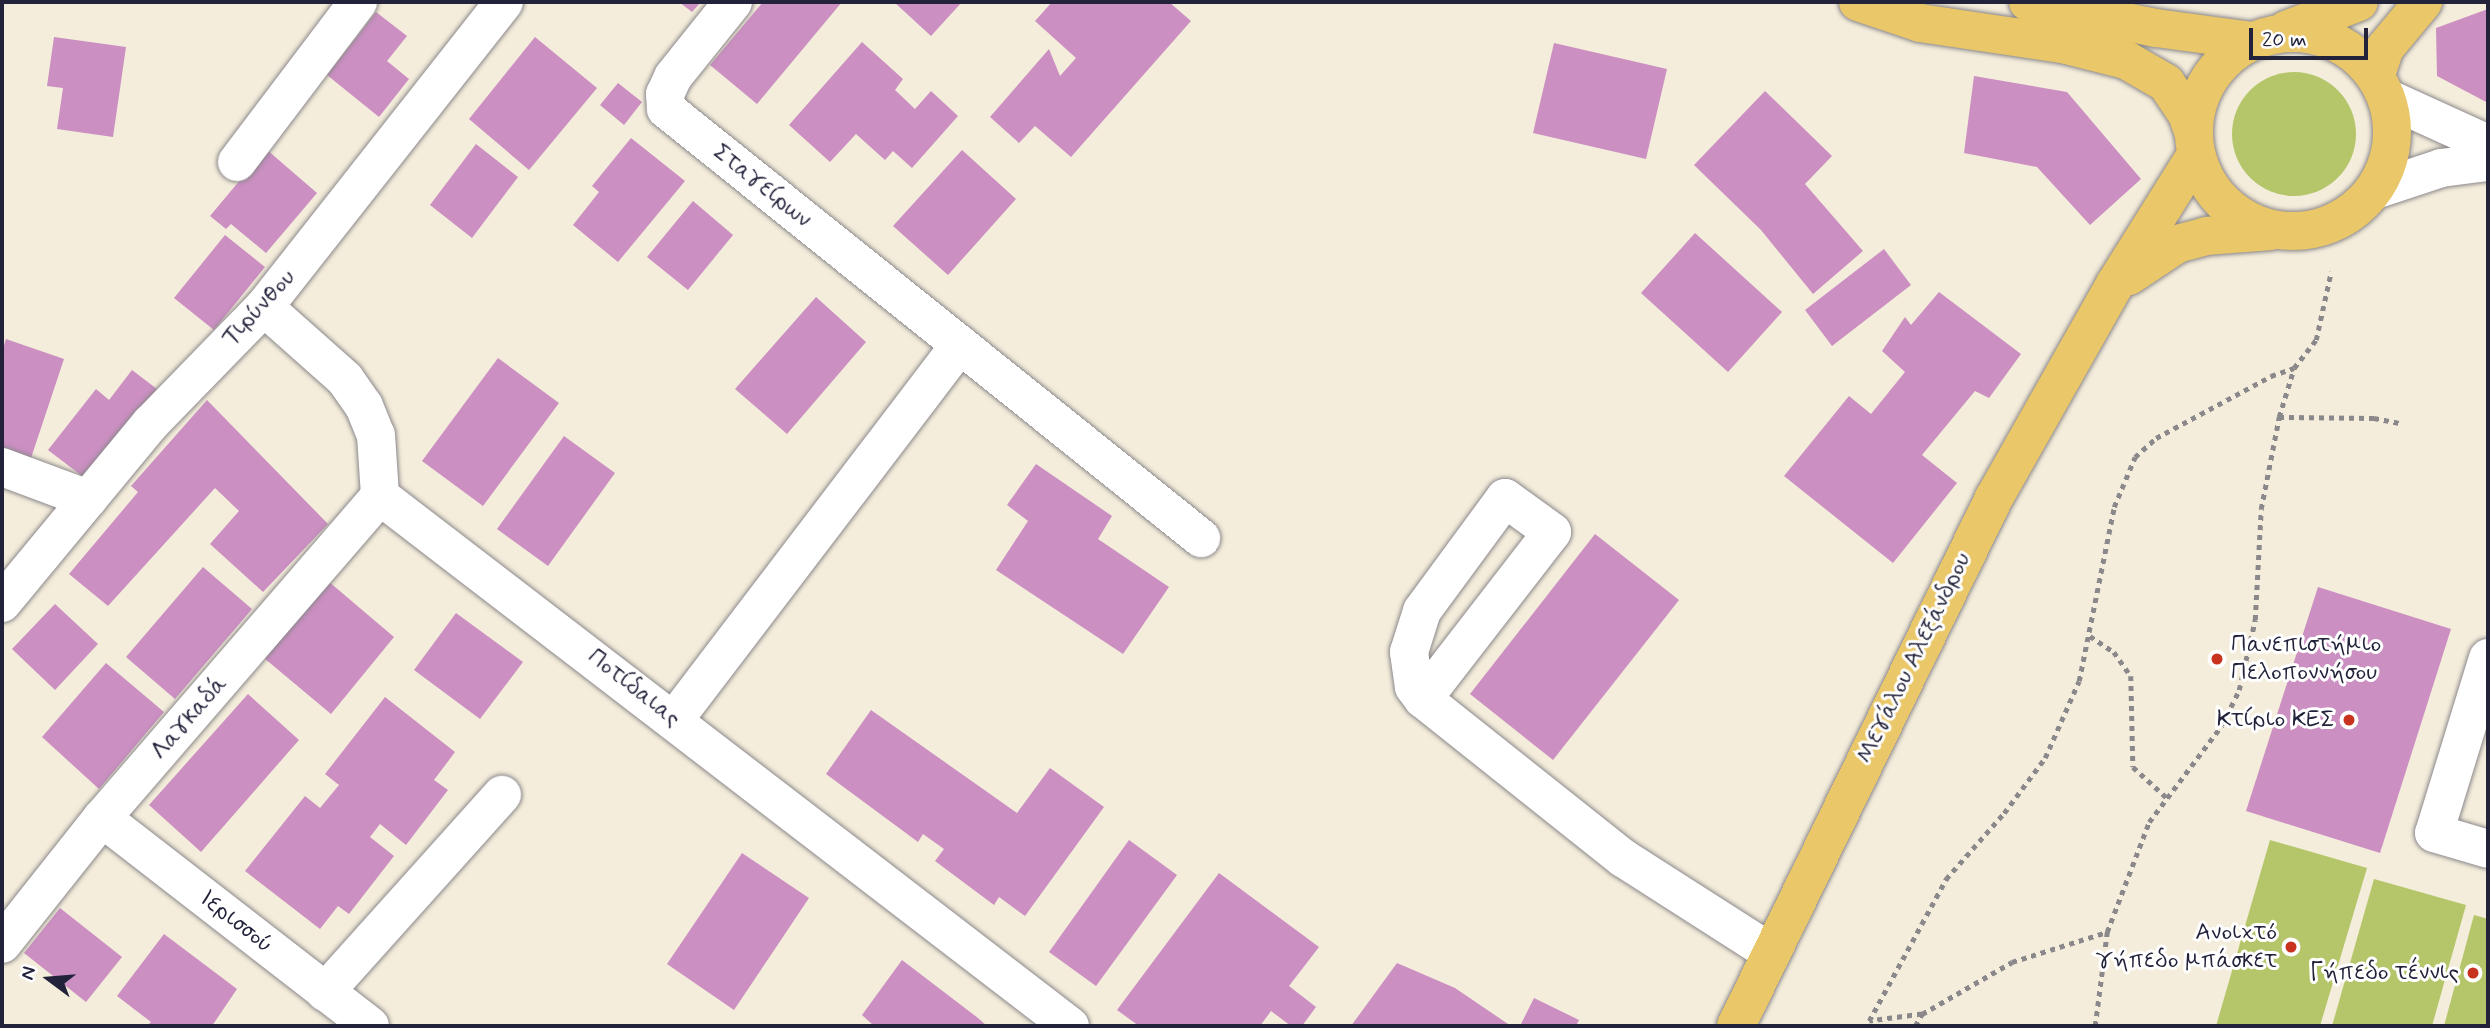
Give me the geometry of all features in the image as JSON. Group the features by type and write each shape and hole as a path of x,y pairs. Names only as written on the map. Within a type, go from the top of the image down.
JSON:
{"main road":[{"path":"1858,2 1920,23 2063,44 2126,60 2166,83 2187,114 2204,177 2233,212 2275,230"},
{"path":"2028,2 2156,29 2264,37 2298,32 2339,43 2381,87"},
{"path":"2195,144 2204,89 2233,53 2264,37 2359,2"},
{"path":"2108,297 2149,259 2177,244 2206,236 2275,230 2298,232 2331,224 2360,206 2375,190 2392,145 2381,87 2385,48 2423,2"},
{"name":"Μεγάλου Αλεξάνδρου","path":"1735,1026 1994,498 2195,144"}],"street":[{"path":"237,162 358,2"},
{"name":"Τιρύνθου","path":"2,603 151,423 264,307 505,2"},
{"name":"Σταγείρων","path":"733,2 673,77 664,94 666,109 1201,538"},
{"path":"2381,87 2488,144"},
{"path":"2375,190 2441,168 2488,162"},
{"path":"264,307 345,379 364,406 376,435 380,496"},
{"path":"674,720 960,345"},
{"path":"2,467 88,499"},
{"name":"Ποτίδαιας","path":"380,496 1070,1026"},
{"name":"Λαγκαδά","path":"2,944 102,818 380,496"},
{"path":"1423,699 1552,532 1505,498 1437,584 1417,623 1409,666 1414,687 1423,699 1623,858 1770,953"},
{"path":"2488,658 2434,833 2488,849"},
{"path":"326,992 502,795"},
{"name":"Ιερισσού","path":"102,818 370,1026"}],"path":[{"path":"2095,1026 2107,932 2150,822 2222,725 2239,690 2255,620 2261,509 2279,417 2294,368 2316,340 2331,272"},
{"path":"2107,932 2011,962 1922,1014 1870,1021 1946,879 2004,813 2045,758 2079,681 2114,507 2123,480 2144,446 2270,376 2294,368"},
{"path":"2279,417 2374,418 2400,423"},
{"path":"2090,636 2114,652 2131,676 2133,767 2166,797"},
{"path":"1915,1026 1922,1014"}],"green space":[{"path":"2294,72 2318,77 2338,90 2351,110 2356,134 2351,158 2338,178 2318,191 2294,196 2270,191 2250,178 2237,158 2232,134 2237,110 2250,90 2270,77"},
{"name":"Ανοιχτό γήπεδο μπάσκετ","path":"2270,840 2367,868 2320,1026 2216,1026"},
{"name":"Ανοιχτό γήπεδο μπάσκετ","path":"2374,879 2466,905 2432,1026 2332,1026"},
{"name":"Γήπεδο τέννις","path":"2474,915 2488,919 2488,1026 2444,1026"}],"building":[{"path":"679,2 701,2 692,12"},
{"path":"763,2 842,2 757,104 710,65"},
{"path":"894,2 962,2 931,36"},
{"path":"1052,2 1169,2 1191,21 1071,157 1035,126 1019,143 990,117 1049,49 1060,76 1076,58 1035,21"},
{"path":"2488,9 2488,103 2437,76 2436,28"},
{"path":"376,12 407,36 387,61 409,79 379,117 327,75"},
{"path":"54,37 126,47 113,137 57,129 63,88 47,86"},
{"path":"535,37 597,88 529,170 469,119"},
{"path":"862,42 903,79 895,90 915,109 931,91 958,116 912,168 893,151 885,160 856,134 830,162 789,125"},
{"path":"1554,43 1667,69 1646,159 1533,133"},
{"path":"1974,76 2067,92 2141,179 2090,225 2037,167 1964,153"},
{"path":"618,83 642,102 624,125 600,105"},
{"path":"1765,91 1832,156 1805,184 1863,251 1813,294 1761,230 1694,165"},
{"path":"631,138 685,181 618,262 573,225 599,192 592,186"},
{"path":"476,144 518,177 472,238 430,205"},
{"path":"266,149 317,193 266,253 231,224 226,229 210,216"},
{"path":"962,150 1016,199 948,275 893,226"},
{"path":"693,201 733,235 688,290 647,257"},
{"path":"1695,233 1782,312 1728,372 1641,293"},
{"path":"225,235 265,267 214,330 174,298"},
{"path":"1884,249 1911,285 1832,346 1805,310"},
{"path":"1939,292 2021,354 1989,398 1975,391 1922,455 1957,483 1893,563 1784,476 1849,396 1871,414 1905,372 1882,351 1905,317 1911,325"},
{"path":"816,297 866,342 787,434 735,389"},
{"path":"6,339 64,359 31,458 2,448 2,352"},
{"path":"498,358 559,403 483,506 422,461"},
{"path":"132,370 157,389 86,479 48,450 96,389 109,400"},
{"path":"207,400 328,524 263,592 210,544 239,511 215,488 108,606 69,574 138,492 131,486"},
{"path":"564,436 615,473 548,566 497,529"},
{"path":"1036,464 1112,516 1098,539 1169,587 1123,654 996,570 1028,521 1007,505"},
{"path":"1595,534 1679,600 1553,760 1470,694"},
{"path":"203,567 252,609 175,699 126,657"},
{"path":"328,581 394,637 331,714 264,658"},
{"name":"Κτίριο ΚΕΣ","path":"2318,587 2451,629 2380,853 2246,811"},
{"path":"55,604 98,644 55,690 12,649"},
{"path":"456,613 523,662 480,719 414,670"},
{"path":"106,663 164,712 99,789 42,737"},
{"path":"248,694 299,740 201,852 149,805"},
{"path":"385,697 455,752 434,780 448,790 406,845 380,824 370,837 394,856 349,914 338,906 320,929 245,871 305,796 320,808 339,785 325,774"},
{"path":"871,710 1017,813 1050,768 1104,807 1025,916 999,897 994,905 935,861 944,849 923,834 918,842 826,774"},
{"path":"1129,840 1177,875 1096,986 1049,952"},
{"path":"742,853 809,898 734,1010 667,964"},
{"path":"1219,873 1319,947 1289,986 1316,1007 1302,1026 1291,1026 1271,1011 1260,1026 1139,1026 1117,1010"},
{"path":"60,908 122,957 86,1002 24,953"},
{"path":"164,934 237,989 212,1026 147,1026 151,1022 117,996"},
{"path":"902,960 987,1026 874,1026 862,1015"},
{"path":"1397,963 1455,988 1511,1026 1351,1026"},
{"path":"1534,998 1579,1020 1576,1026 1520,1026"}],"place":[{"name":"Πανεπιστήμιο Πελοποννήσου","path":"2217,659"},
{"name":"Κτίριο ΚΕΣ","path":"2349,720"},
{"name":"Ανοιχτό γήπεδο μπάσκετ","path":"2291,947"},
{"name":"Γήπεδο τέννις","path":"2473,973"}]}
